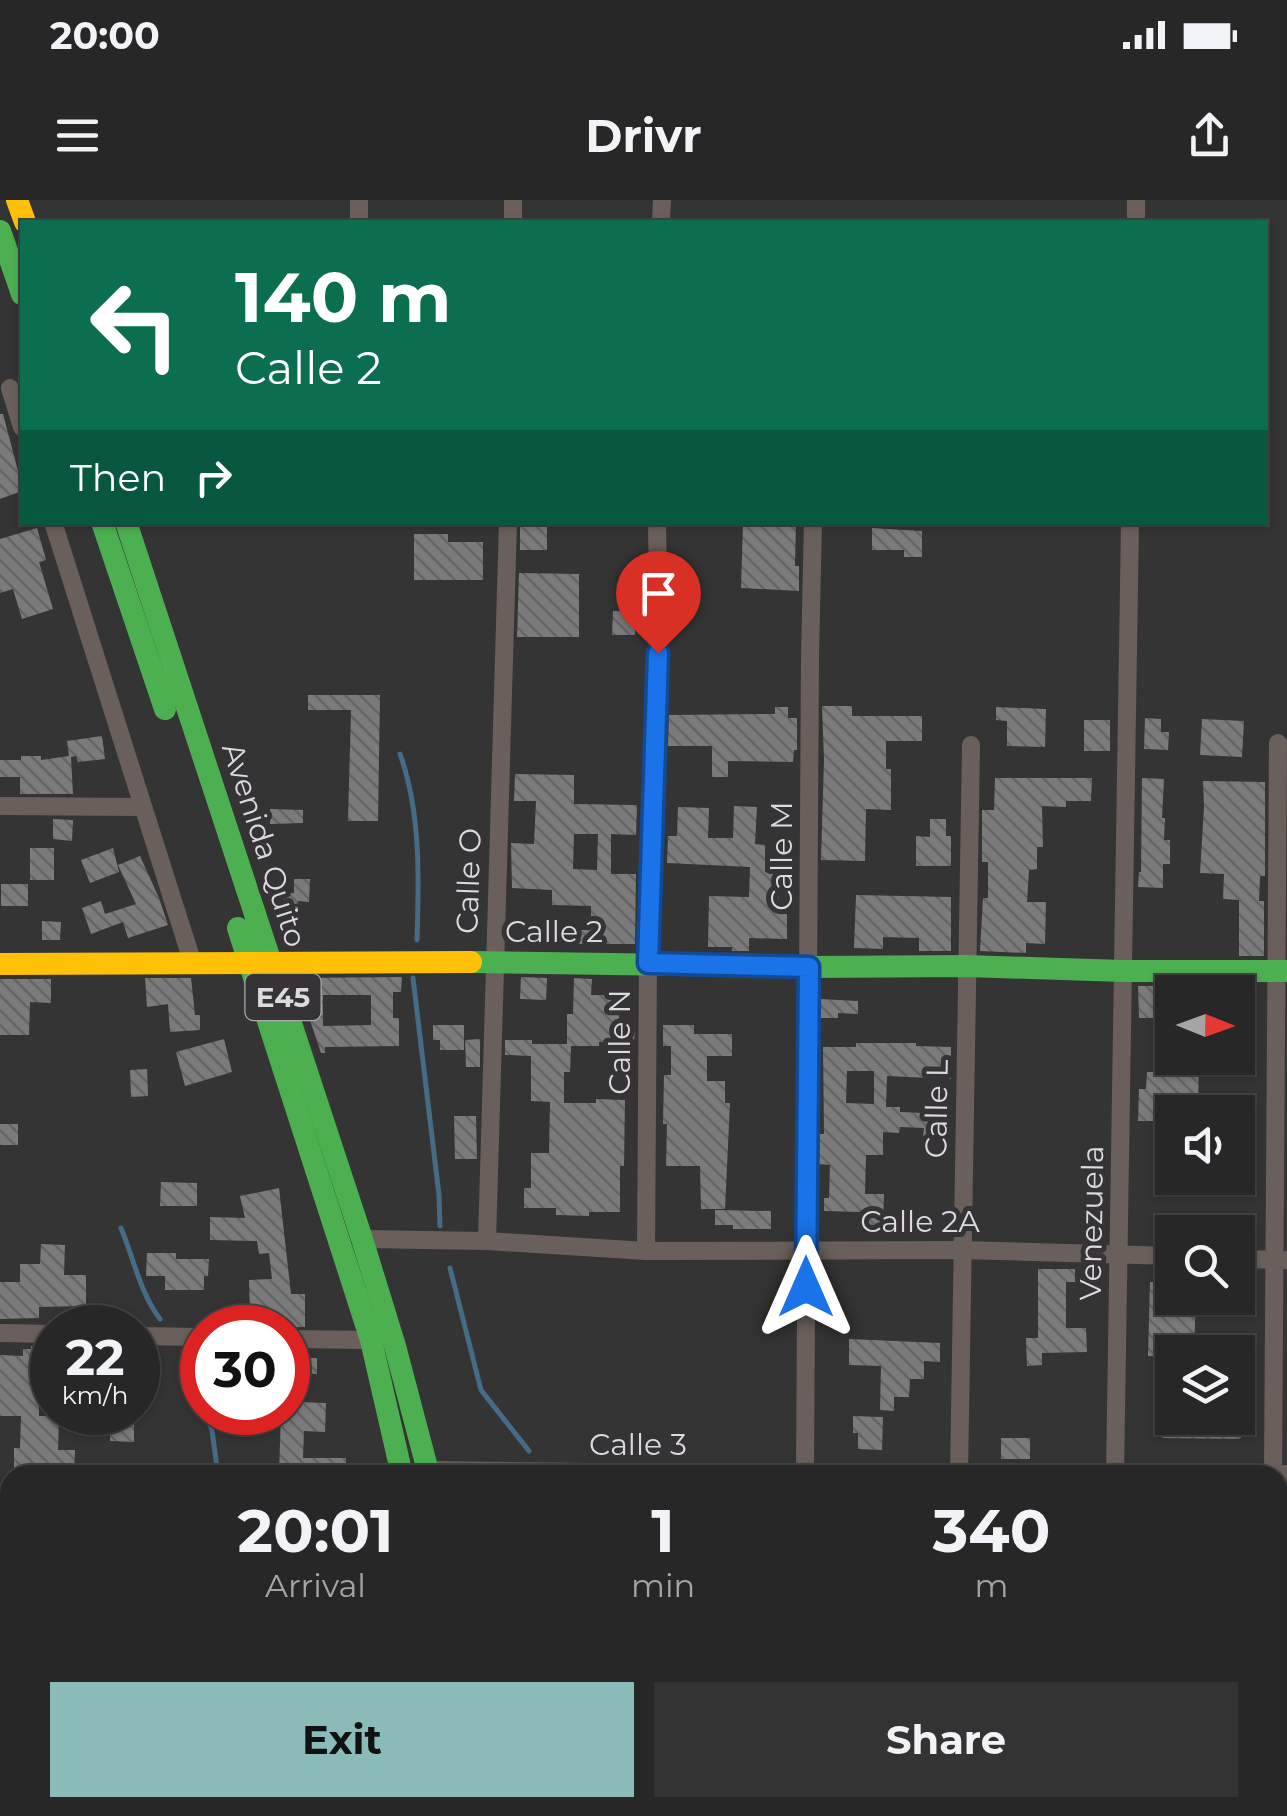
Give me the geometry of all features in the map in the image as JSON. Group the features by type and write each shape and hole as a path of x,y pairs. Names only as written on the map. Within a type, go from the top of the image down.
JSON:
{"main road":[{"path":"0,231 20,288"},
{"name":"Avenida Quito","path":"103,525 362,1239 426,1465"},
{"name":"Avenida Quito","path":"127,525 261,962 370,1340 400,1465"},
{"name":"Calle 2","path":"0,964 494,962 1282,971"}],"street":[{"path":"11,388 20,420"},
{"path":"53,525 193,964"},
{"name":"Calle O","path":"487,1240 508,525"},
{"name":"Calle N","path":"646,1251 657,525"},
{"name":"Calle M","path":"805,1465 813,525"},
{"name":"Venezuela","path":"1115,1465 1130,525"},
{"path":"1273,1465 1281,1260 1278,742"},
{"name":"Calle L","path":"959,1465 971,745"},
{"path":"0,806 142,808"},
{"name":"Calle 2A","path":"362,1239 487,1240 646,1251 962,1250 1155,1255"},
{"path":"1255,1259 1281,1260"},
{"path":"0,1334 30,1334"},
{"path":"310,1339 370,1340"}],"building":[{"path":"0,414 3,414 20,492 0,499"},
{"path":"520,525 547,525 547,550 520,550"},
{"path":"743,525 796,525 799,591 741,588"},
{"path":"37,528 46,560 39,562 53,609 22,619 13,589 0,593 0,539"},
{"path":"872,528 922,531 922,557 904,557 904,550 872,550"},
{"path":"414,534 448,534 448,542 483,542 483,580 414,580"},
{"path":"519,573 579,574 579,637 517,637"},
{"path":"613,611 635,611 635,635 612,635"},
{"path":"308,695 380,695 378,821 348,821 351,710 308,710"},
{"path":"822,706 852,706 852,716 922,716 922,741 886,741 891,810 866,809 865,861 821,860"},
{"path":"775,707 788,707 788,718 797,718 793,762 728,761 728,777 712,777 712,746 668,746 669,715 775,714"},
{"path":"996,707 1046,709 1045,747 1007,746 1007,721 996,720"},
{"path":"1145,718 1161,719 1161,732 1169,732 1168,750 1144,749"},
{"path":"1202,719 1244,721 1242,757 1200,755"},
{"path":"1084,720 1110,720 1110,751 1084,751"},
{"path":"102,736 105,759 78,762 76,756 71,757 73,794 20,794 20,777 0,777 0,760 69,756 67,741"},
{"path":"515,774 574,775 574,804 637,805 636,835 611,834 611,874 636,874 635,944 568,944 568,930 591,930 591,906 552,905 552,890 512,888 511,843 534,844 536,801 514,801","holes":["574,834 598,834 597,870 573,869"]},
{"path":"995,778 1092,778 1091,801 1066,801 1066,807 1042,806 1043,847 1037,847 1037,869 1029,870 1027,902 1046,902 1045,944 1026,943 1026,953 980,951 983,898 988,898 988,862 982,862 982,810 994,810"},
{"path":"1142,778 1164,779 1162,818 1164,840 1170,840 1170,864 1163,864 1163,888 1138,887"},
{"path":"1203,781 1265,782 1265,876 1260,876 1259,901 1264,901 1264,956 1239,956 1239,900 1223,899 1224,874 1200,873"},
{"path":"734,806 757,807 755,844 765,845 765,872 779,872 778,913 787,914 787,939 749,938 749,951 708,947 709,896 749,897 750,867 667,863 668,836 677,836 678,807 709,808 708,838 733,838"},
{"path":"270,809 303,810 303,823 270,824"},
{"path":"53,819 73,820 72,841 53,839"},
{"path":"930,819 946,819 946,836 951,836 951,866 916,866 916,836 930,837"},
{"path":"30,848 54,848 54,880 30,880"},
{"path":"113,848 119,872 90,883 81,860"},
{"path":"140,856 168,925 128,938 123,922 91,934 82,908 101,901 105,914 136,904 118,865"},
{"path":"294,879 310,879 309,902 298,901 298,910 282,910 283,893 294,893"},
{"path":"1,884 28,884 28,906 1,906"},
{"path":"856,895 951,897 951,951 919,951 919,938 883,937 883,949 854,948"},
{"path":"42,921 61,922 60,940 42,940"},
{"path":"402,977 401,992 393,992 393,1018 399,1018 399,1046 325,1047 325,1053 321,1053 296,978","holes":["323,995 371,995 371,1025 323,1026"]},
{"path":"521,977 547,978 546,1000 520,999"},
{"path":"145,978 191,978 200,1030 170,1032 168,1004 147,1007"},
{"path":"574,978 592,979 591,995 619,995 619,1029 635,1029 634,1042 571,1046 570,1072 564,1072 564,1103 625,1100 620,1212 556,1215 556,1208 524,1208 524,1188 531,1188 531,1153 549,1153 550,1102 531,1101 531,1056 505,1055 505,1040 567,1044 567,1014 573,1014"},
{"path":"0,979 51,979 51,1003 30,1002 29,1035 0,1035"},
{"path":"1138,986 1155,986 1155,1018 1139,1018"},
{"path":"820,999 858,1001 858,1014 838,1013 838,1018 820,1018"},
{"path":"433,1025 464,1025 464,1050 440,1050 440,1040 433,1040"},
{"path":"663,1025 694,1025 694,1034 732,1034 732,1056 707,1056 707,1081 725,1081 725,1103 730,1103 725,1209 701,1209 700,1166 666,1166 664,1075 671,1075 671,1046 663,1046"},
{"path":"224,1039 232,1072 185,1086 176,1052"},
{"path":"480,1039 480,1067 466,1067 465,1040"},
{"path":"856,1043 916,1043 951,1047 951,1079 887,1076 886,1107 924,1113 925,1106 945,1107 944,1138 923,1137 924,1128 900,1127 899,1133 883,1132 883,1155 866,1155 865,1194 884,1194 883,1228 860,1228 860,1212 824,1211 824,1198 829,1198 830,1165 819,1164 820,1134 824,1134 823,1047 856,1047","holes":["847,1071 874,1071 874,1104 846,1103"]},
{"path":"147,1069 148,1096 131,1097 130,1070"},
{"path":"1147,1072 1199,1075 1198,1095 1155,1095 1155,1121 1138,1121 1139,1089 1146,1089"},
{"path":"454,1116 476,1116 477,1159 455,1159"},
{"path":"0,1124 18,1124 18,1145 0,1145"},
{"path":"161,1182 197,1183 197,1206 160,1206"},
{"path":"279,1188 291,1294 305,1294 305,1305 250,1305 249,1280 272,1279 269,1253 259,1254 257,1241 210,1240 210,1217 245,1218 240,1196"},
{"path":"715,1210 771,1211 771,1229 715,1225"},
{"path":"41,1244 65,1245 64,1275 86,1275 86,1305 30,1305 30,1318 0,1319 0,1282 20,1282 20,1264 40,1264"},
{"path":"147,1253 176,1253 176,1259 209,1259 204,1290 165,1290 165,1276 146,1276"},
{"path":"1038,1269 1075,1269 1075,1282 1066,1282 1066,1328 1086,1328 1087,1352 1042,1353 1042,1365 1027,1366 1026,1338 1038,1338"},
{"path":"1150,1282 1155,1282 1155,1315 1195,1315 1195,1335 1155,1335 1155,1356 1148,1356"},
{"path":"849,1339 940,1343 940,1362 924,1361 924,1379 910,1379 909,1397 894,1397 894,1411 880,1410 881,1366 849,1365"},
{"path":"23,1349 30,1349 30,1435 58,1435 58,1450 75,1450 74,1465 14,1465 14,1448 20,1448 21,1416 0,1416 0,1355 23,1356"},
{"path":"310,1358 317,1358 317,1374 310,1374"},
{"path":"310,1402 326,1403 325,1432 310,1431"},
{"path":"853,1416 883,1417 882,1450 858,1449"},
{"path":"110,1435 134,1435 134,1442 110,1441"},
{"path":"280,1435 304,1435 303,1458 346,1458 346,1465 279,1465"},
{"path":"1162,1435 1244,1435 1239,1439"},
{"path":"1001,1438 1030,1438 1030,1459 1001,1459"}],"waterway":[{"path":"400,754 415,823 417,940"},
{"path":"413,978 440,1226"},
{"path":"121,1228 151,1305"},
{"path":"450,1268 481,1390 529,1451"},
{"path":"213,1435 217,1465"}],"traffic: fast":[{"path":"0,231 20,288"},
{"path":"103,525 165,709"},
{"path":"127,525 362,1239 426,1465"},
{"path":"238,928 371,1340 400,1465"},
{"path":"471,962 1287,971"}],"traffic: slow":[{"path":"17,200 24,220"},
{"path":"0,964 471,962"}],"route":[{"path":"658,653 648,963 809,967 806,1287"}]}
